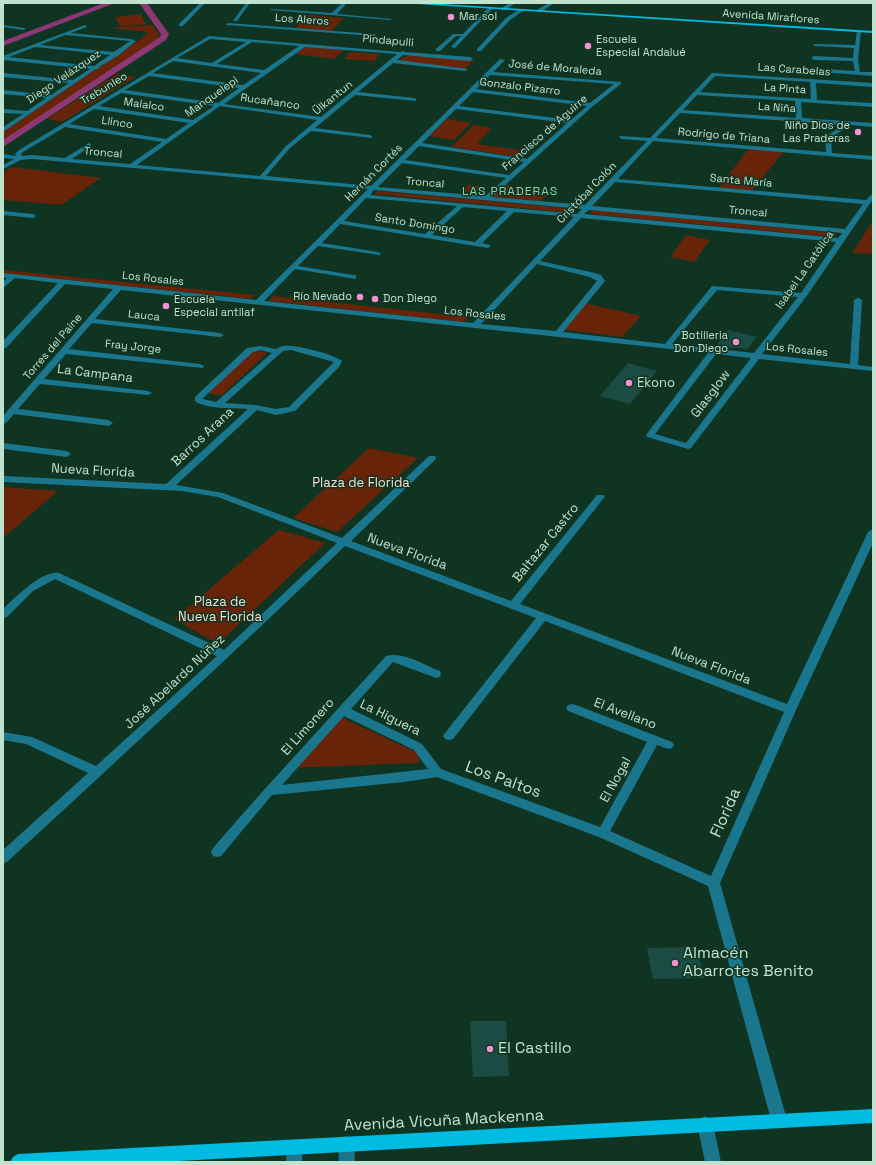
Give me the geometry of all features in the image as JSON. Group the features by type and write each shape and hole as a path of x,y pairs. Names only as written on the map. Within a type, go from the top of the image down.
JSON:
{"main road":[{"name":"Avenida Miraflores","path":"404,3 873,32"},
{"name":"Avenida Vicuña Mackenna","path":"18,1162 294,1154 346,1144 873,1116"}],"street":[{"path":"181,25 203,3"},
{"path":"235,20 248,3"},
{"path":"326,14 338,3"},
{"path":"333,15 345,3"},
{"path":"504,9 513,3"},
{"path":"539,11 552,3"},
{"path":"443,46 456,47 465,35 491,8"},
{"path":"272,10 390,19"},
{"path":"479,50 508,20 522,10"},
{"path":"279,16 284,11"},
{"path":"365,23 370,17"},
{"path":"268,27 274,22"},
{"name":"Los Aleros","path":"228,24 374,35"},
{"path":"3,26 24,29"},
{"path":"3,58 85,26"},
{"path":"355,34 360,28"},
{"path":"858,74 855,60 859,31"},
{"name":"Diego Velázquez","path":"3,130 134,42 66,34"},
{"path":"438,50 455,35 465,35"},
{"name":"Pindapulli","path":"205,39 214,37 403,52 470,59"},
{"name":"Trebunleo","path":"20,158 18,154 21,151 205,39"},
{"path":"212,65 252,40"},
{"path":"815,44 857,47"},
{"name":"Manquelepi","path":"131,166 304,45"},
{"path":"34,46 117,54"},
{"name":"Ülkantun","path":"261,178 283,152 403,52"},
{"path":"3,58 97,68"},
{"path":"814,58 855,60"},
{"path":"172,59 265,72"},
{"name":"Hernán Cortés","path":"259,302 502,60"},
{"path":"393,61 465,69"},
{"path":"809,70 873,74"},
{"name":"José de Moraleda","path":"489,73 619,83"},
{"path":"147,74 243,88"},
{"name":"Las Carabelas","path":"714,74 873,85"},
{"name":"Cristóbal Colón","path":"475,325 714,74"},
{"path":"3,75 74,82"},
{"path":"812,81 814,101"},
{"name":"Francisco de Aguirre","path":"486,199 572,122 619,83"},
{"name":"Gonzalo Pizarro","path":"471,90 591,106"},
{"name":"Rucañanco","path":"120,91 322,119"},
{"path":"3,92 52,97"},
{"path":"355,93 414,100"},
{"name":"La Pinta","path":"696,93 873,105"},
{"path":"798,100 799,119"},
{"path":"455,106 572,122"},
{"name":"Malalco","path":"92,108 193,122"},
{"path":"3,111 28,113"},
{"name":"La Niña","path":"680,111 873,125"},
{"path":"829,154 828,137 849,123"},
{"name":"Llinco","path":"63,125 167,141"},
{"path":"310,129 370,138"},
{"name":"Rodrigo de Triana","path":"622,137 873,158"},
{"path":"417,144 528,161"},
{"path":"66,160 89,145"},
{"name":"Troncal","path":"3,156 66,160 846,231"},
{"path":"3,167 20,158"},
{"path":"400,161 510,177"},
{"path":"3,162 10,163"},
{"name":"Santa María","path":"613,180 868,202"},
{"name":"Isabel La Católica","path":"755,357 803,295 846,231 873,195"},
{"name":"Troncal","path":"365,196 840,240"},
{"path":"427,236 462,205"},
{"path":"478,244 513,210"},
{"path":"3,213 33,216"},
{"name":"Santo Domingo","path":"339,222 488,246"},
{"path":"317,244 378,254"},
{"path":"535,262 595,276 601,280 558,334"},
{"path":"293,267 353,278"},
{"name":"Los Rosales","path":"3,275 558,334 873,370"},
{"path":"3,286 13,276"},
{"path":"3,346 64,281"},
{"name":"Torres del Paine","path":"3,422 120,287"},
{"path":"667,346 715,288 803,295"},
{"path":"854,367 858,300"},
{"name":"Lauca","path":"90,321 220,335"},
{"path":"218,405 277,352 285,348 291,348 333,358 338,361 336,365 292,409 276,412 255,407 218,405 202,403 199,401 200,397 250,350 260,348 277,352"},
{"name":"Fray Jorge","path":"64,351 200,366"},
{"name":"Glasglow","path":"713,352 650,436 688,446 755,357"},
{"name":"La Campana","path":"38,381 148,393"},
{"name":"Barros Arana","path":"169,487 255,407"},
{"path":"12,411 109,423"},
{"path":"3,446 67,454"},
{"name":"José Abelardo Núñez","path":"3,858 225,654 432,458"},
{"name":"Nueva Florida","path":"3,479 169,487 195,489 220,495 790,710"},
{"name":"Baltazar Castro","path":"513,606 600,497"},
{"name":"Florida","path":"714,883 790,710 873,532"},
{"path":"3,615 29,589 55,575 225,654"},
{"path":"449,736 543,617"},
{"name":"El Limonero","path":"217,852 269,791 390,659 396,658 436,674"},
{"name":"El Avellano","path":"572,708 668,745"},
{"name":"La Higuera","path":"342,710 418,747 437,772"},
{"path":"3,736 28,740 98,772"},
{"name":"El Nogal","path":"603,833 654,740"},
{"name":"Los Paltos","path":"269,791 404,777 437,772 603,833 714,883"},
{"path":"714,883 779,1120"},
{"path":"705,1124 713,1162"},
{"path":"346,1144 346,1162"}],"green space":[{"path":"141,14 146,24 120,27 115,17"},
{"path":"308,15 344,18 331,31 295,28"},
{"path":"152,25 158,32 159,38 3,142 3,132 141,39 148,32 111,28"},
{"path":"306,47 344,50 334,59 295,54"},
{"path":"350,52 380,54 374,61 344,59"},
{"path":"410,55 474,60 465,69 398,61"},
{"path":"117,74 135,77 62,122 47,119"},
{"path":"447,119 471,123 454,140 429,136"},
{"path":"474,125 492,128 477,144 526,151 520,157 451,147"},
{"path":"749,148 784,151 751,192 718,189"},
{"path":"12,167 101,178 61,205 3,200 3,173"},
{"path":"468,185 483,186 477,196 461,194"},
{"path":"506,185 550,192 540,201 491,197"},
{"path":"377,191 577,209 572,213 375,194"},
{"path":"594,210 837,233 834,237 590,214"},
{"path":"873,221 873,254 852,253"},
{"path":"686,235 710,240 694,262 670,257"},
{"path":"3,270 255,295 250,299 3,273"},
{"path":"273,296 469,317 464,322 269,301"},
{"path":"580,302 641,316 622,337 558,329"},
{"path":"255,350 267,353 221,396 208,393"},
{"name":"Plaza de Florida","path":"369,448 418,458 337,532 293,518"},
{"path":"3,487 58,491 3,538"},
{"name":"Plaza de Nueva Florida","path":"279,530 325,543 218,644 174,619"},
{"path":"334,714 418,753 419,763 286,768"}],"building":[{"name":"Botilleria Don Diego","path":"728,330 757,337 747,349 716,346"},
{"name":"Ekono","path":"628,363 657,371 630,404 600,396"},
{"name":"Almacén Abarrotes Benito","path":"697,947 704,978 653,979 647,948"},
{"name":"El Castillo","path":"470,1021 506,1021 509,1076 473,1077"}],"waterway":[{"path":"3,44 111,3"},
{"path":"3,144 163,38 165,34 143,3"}],"place":[{"name":"Mar sol","path":"451,17"},
{"name":"Escuela Especial Andalué","path":"588,46"},
{"name":"Niño Dios de Las Praderas","path":"858,132"},
{"name":"Río Nevado","path":"360,297"},
{"name":"Don Diego","path":"375,299"},
{"name":"Escuela Especial antilaf","path":"166,306"},
{"name":"Botilleria Don Diego","path":"736,342"},
{"name":"Ekono","path":"629,383"},
{"name":"Almacén Abarrotes Benito","path":"675,963"},
{"name":"El Castillo","path":"490,1049"}],"district":[{"name":"LAS PRADERAS","path":"510,192"}]}
